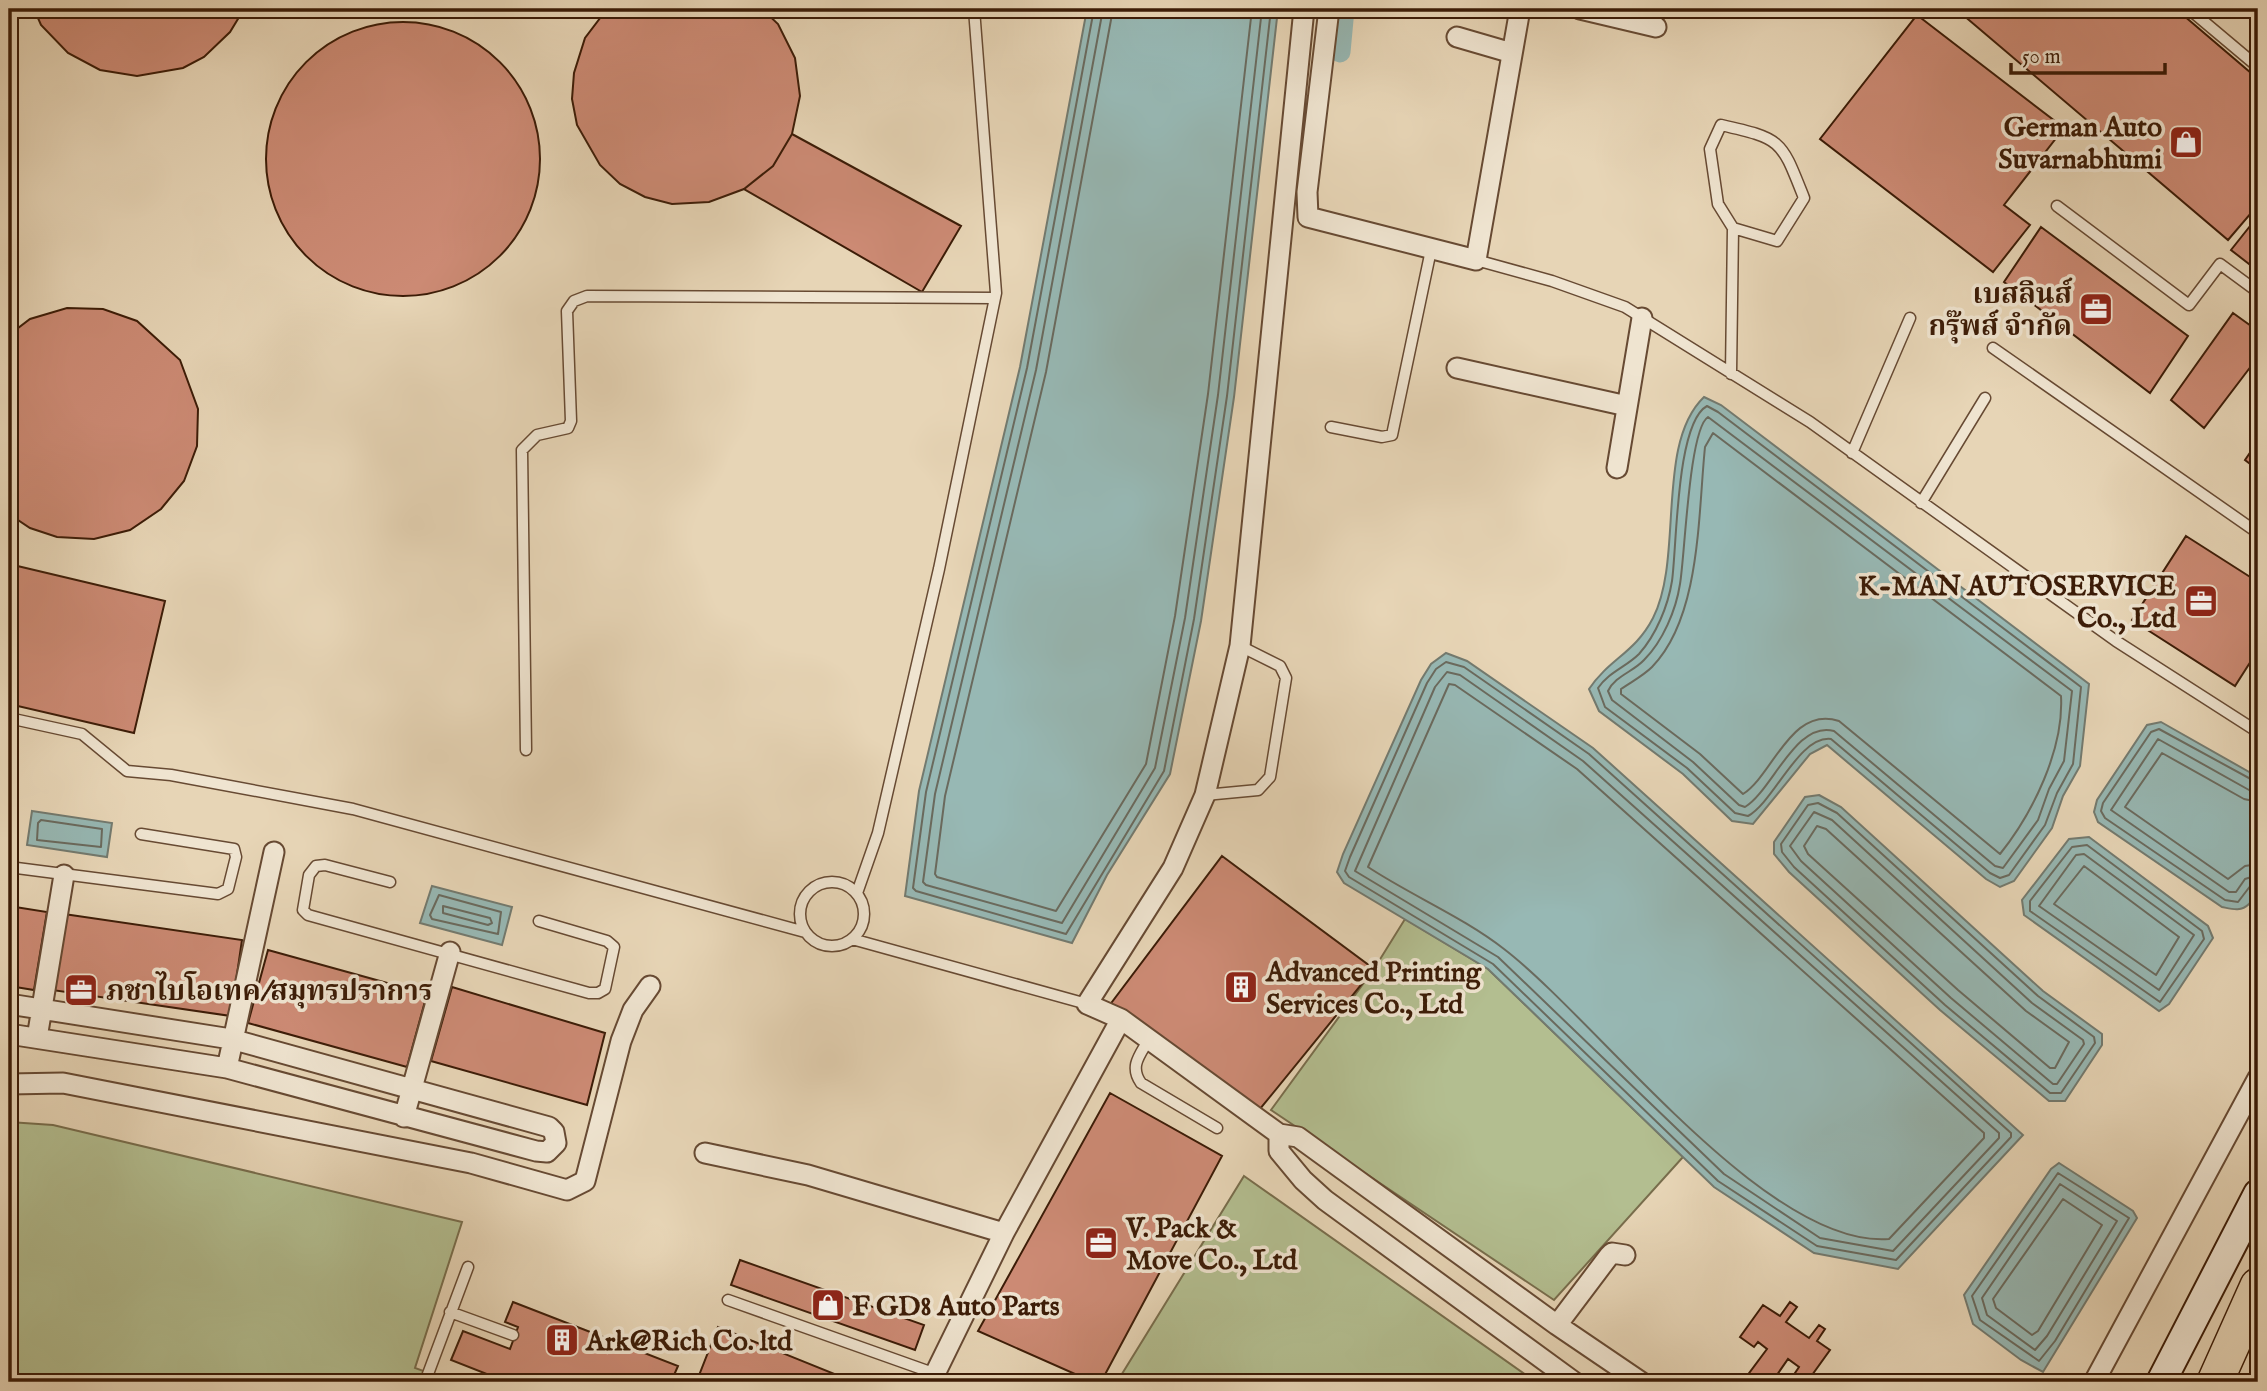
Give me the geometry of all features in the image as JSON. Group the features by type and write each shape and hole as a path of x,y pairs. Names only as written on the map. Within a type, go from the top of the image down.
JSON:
{"highway":[{"path":"2215,1382 2258,1286"}],"main road":[{"path":"2161,1382 2258,1194"}],"street":[{"path":"1304,9 1240,646 1205,795 1173,868 1087,1003 1121,1019 1279,1134 1298,1137 1557,1325 1641,1382"},
{"path":"1329,9 1307,192 1308,217 1476,260 1520,9"},
{"path":"1580,9 1656,27"},
{"path":"1457,37 1512,53"},
{"path":"1617,468 1642,318"},
{"path":"1457,368 1627,406"},
{"path":"227,1068 231,1039 274,852"},
{"path":"37,1038 64,875"},
{"path":"404,1117 450,952"},
{"path":"9,1084 63,1083 471,1163 567,1190 576,1188 585,1181 621,1041 633,1010 650,986"},
{"path":"9,1004 231,1039 549,1127 554,1132 556,1143 547,1152 536,1151 227,1068 9,1034"},
{"path":"933,1378 1004,1233 1121,1019"},
{"path":"2094,1382 2258,1078"},
{"path":"1279,1134 1279,1151 1303,1180 1325,1200 1574,1382"},
{"path":"705,1153 808,1175 1004,1233"},
{"path":"1557,1325 1612,1253 1625,1255"}],"lane":[{"path":"857,893 878,833 939,569 995,298 974,9"},
{"path":"2189,9 2258,67"},
{"path":"1731,374 1733,228 1718,204 1710,149 1721,125 1766,135 1784,149 1804,198 1777,242 1733,228"},
{"path":"2057,206 2189,305 2220,264 2258,292"},
{"path":"1331,427 1382,437 1392,435 1431,250"},
{"path":"1476,260 1552,281 1625,307 1810,422 2116,641 2258,732"},
{"path":"526,750 522,450 537,435 559,432 568,428 571,421 567,311 574,301 587,296 995,298"},
{"path":"1852,453 1910,318"},
{"path":"1993,348 2258,533"},
{"path":"1921,503 1984,398"},
{"path":"1205,795 1258,790 1270,778 1286,678 1280,666 1240,646"},
{"path":"9,718 82,734 131,772 171,775 353,809 805,932 822,944 843,944 859,932 865,912 857,893 849,886 829,881 809,891 799,910 805,932"},
{"path":"9,867 218,894 228,889 236,857 234,849 141,834"},
{"path":"390,881 325,864 316,866 309,875 303,910 308,915 450,952 589,993 598,993 605,989 615,953 614,947 607,941 539,921"},
{"path":"852,939 1087,1003"},
{"path":"1149,1040 1134,1067 1134,1073 1141,1083 1217,1128"},
{"path":"425,1382 468,1267"},
{"path":"728,1300 933,1378"},
{"path":"450,1312 513,1335"}],"green space":[{"path":"1405,919 1488,969 1683,1157 1554,1300 1271,1110 1374,969"},
{"path":"9,1122 53,1125 462,1222 415,1368 453,1382 9,1382"},
{"path":"1244,1176 1536,1382 1117,1382"}],"water":[{"path":"1087,9 1278,9 1234,397 1201,621 1170,774 1107,875 1072,943 905,896 919,791 1020,367"},
{"path":"1704,397 1721,405 2089,684 2080,766 2063,796 2052,828 2014,881 2000,887 1986,879 1827,745 1810,754 1753,824 1732,821 1683,774 1599,711 1589,689 1646,630 1662,593 1680,443 1689,417"},
{"path":"1446,653 1467,661 1593,748 2023,1135 1898,1269 1814,1253 1714,1187 1488,969 1344,883 1337,872 1343,854 1421,680 1431,664"},
{"path":"2161,722 2258,777 2260,863 2255,894 2243,908 2222,907 2098,822 2094,812 2097,800 2147,725"},
{"path":"1819,795 1841,807 2043,991 2102,1034 2102,1045 2065,1101 2049,1101 1940,1010 1789,872 1774,854 1774,842 1805,797"},
{"path":"32,811 112,823 107,857 27,845"},
{"path":"2089,837 2208,926 2213,938 2169,1004 2159,1011 2024,915 2022,900 2069,839"},
{"path":"432,886 512,907 502,945 420,923"},
{"path":"2059,1163 2133,1211 2137,1218 2043,1372 2021,1360 1973,1324 1964,1295 2051,1169"}],"building":[{"path":"34,9 244,9 230,32 204,57 183,68 137,76 100,70 68,53 41,25"},
{"path":"607,9 762,9 778,24 795,58 800,96 792,134 773,166 744,189 709,202 672,204 645,197 620,184 600,165 577,125 572,99 574,73 585,38"},
{"name":"German Auto Suvarnabhumi","path":"1956,9 2176,9 2258,79 2258,205 2228,240"},
{"path":"1917,15 2064,128 2004,205 2030,225 1993,272 1820,139"},
{"path":"403,22 430,25 455,32 479,45 500,62 517,83 530,107 537,132 540,159 537,186 530,211 517,235 500,256 479,273 455,286 430,293 403,296 376,293 351,286 327,273 306,256 289,235 276,211 269,186 266,159 269,132 276,107 289,83 306,62 327,45 351,32 376,25"},
{"path":"792,134 961,226 922,292 744,189 773,166"},
{"path":"2258,216 2258,271 2231,250"},
{"name":"เบสลินส์ กรุ๊พส์ จำกัด","path":"2041,227 2188,336 2150,393 2004,282"},
{"path":"67,308 103,309 137,321 180,360 198,409 197,446 184,481 161,509 130,530 94,539 57,537 30,528 9,514 9,335 30,319"},
{"path":"2233,313 2258,331 2258,357 2204,428 2171,400"},
{"path":"2258,441 2258,470 2245,460"},
{"name":"K-MAN AUTOSERVICE Co., Ltd","path":"2186,536 2258,582 2258,650 2235,686 2132,620"},
{"path":"9,564 165,601 134,733 9,704"},
{"name":"Advanced Printing Services Co., Ltd","path":"1222,856 1374,969 1260,1109 1109,1006"},
{"path":"9,906 47,912 34,990 9,986"},
{"path":"64,914 242,940 231,1016 52,990"},
{"path":"268,950 427,994 407,1067 248,1023"},
{"path":"452,987 605,1033 587,1105 431,1061"},
{"name":"V. Pack & Move Co., Ltd","path":"1110,1093 1222,1156 1101,1382 1093,1382 978,1331"},
{"name":"F GD8 Auto Parts","path":"740,1260 924,1325 915,1350 731,1285"},
{"name":"Ark@Rich Co. ltd","path":"513,1302 678,1366 671,1382 507,1382 451,1360 463,1331 510,1349 518,1327 505,1322"},
{"path":"1790,1302 1797,1307 1786,1322 1809,1338 1819,1325 1825,1329 1817,1341 1830,1350 1807,1382 1793,1376 1799,1367 1788,1359 1772,1382 1744,1380 1767,1349 1758,1342 1754,1347 1740,1337 1763,1305 1780,1316"},
{"path":"718,1327 842,1377 840,1382 708,1382 698,1378"}],"waterway":[{"path":"1340,52 1344,9"}],"place":[{"name":"German Auto Suvarnabhumi","path":"2186,142"},
{"name":"เบสลินส์ กรุ๊พส์ จำกัด","path":"2096,309"},
{"name":"K-MAN AUTOSERVICE Co., Ltd","path":"2201,601"},
{"name":"Advanced Printing Services Co., Ltd","path":"1241,987"},
{"name":"ภชาไบโอเทค/สมุทรปราการ","path":"81,990"},
{"name":"V. Pack & Move Co., Ltd","path":"1101,1243"},
{"name":"F GD8 Auto Parts","path":"828,1305"},
{"name":"Ark@Rich Co. ltd","path":"562,1340"}]}
